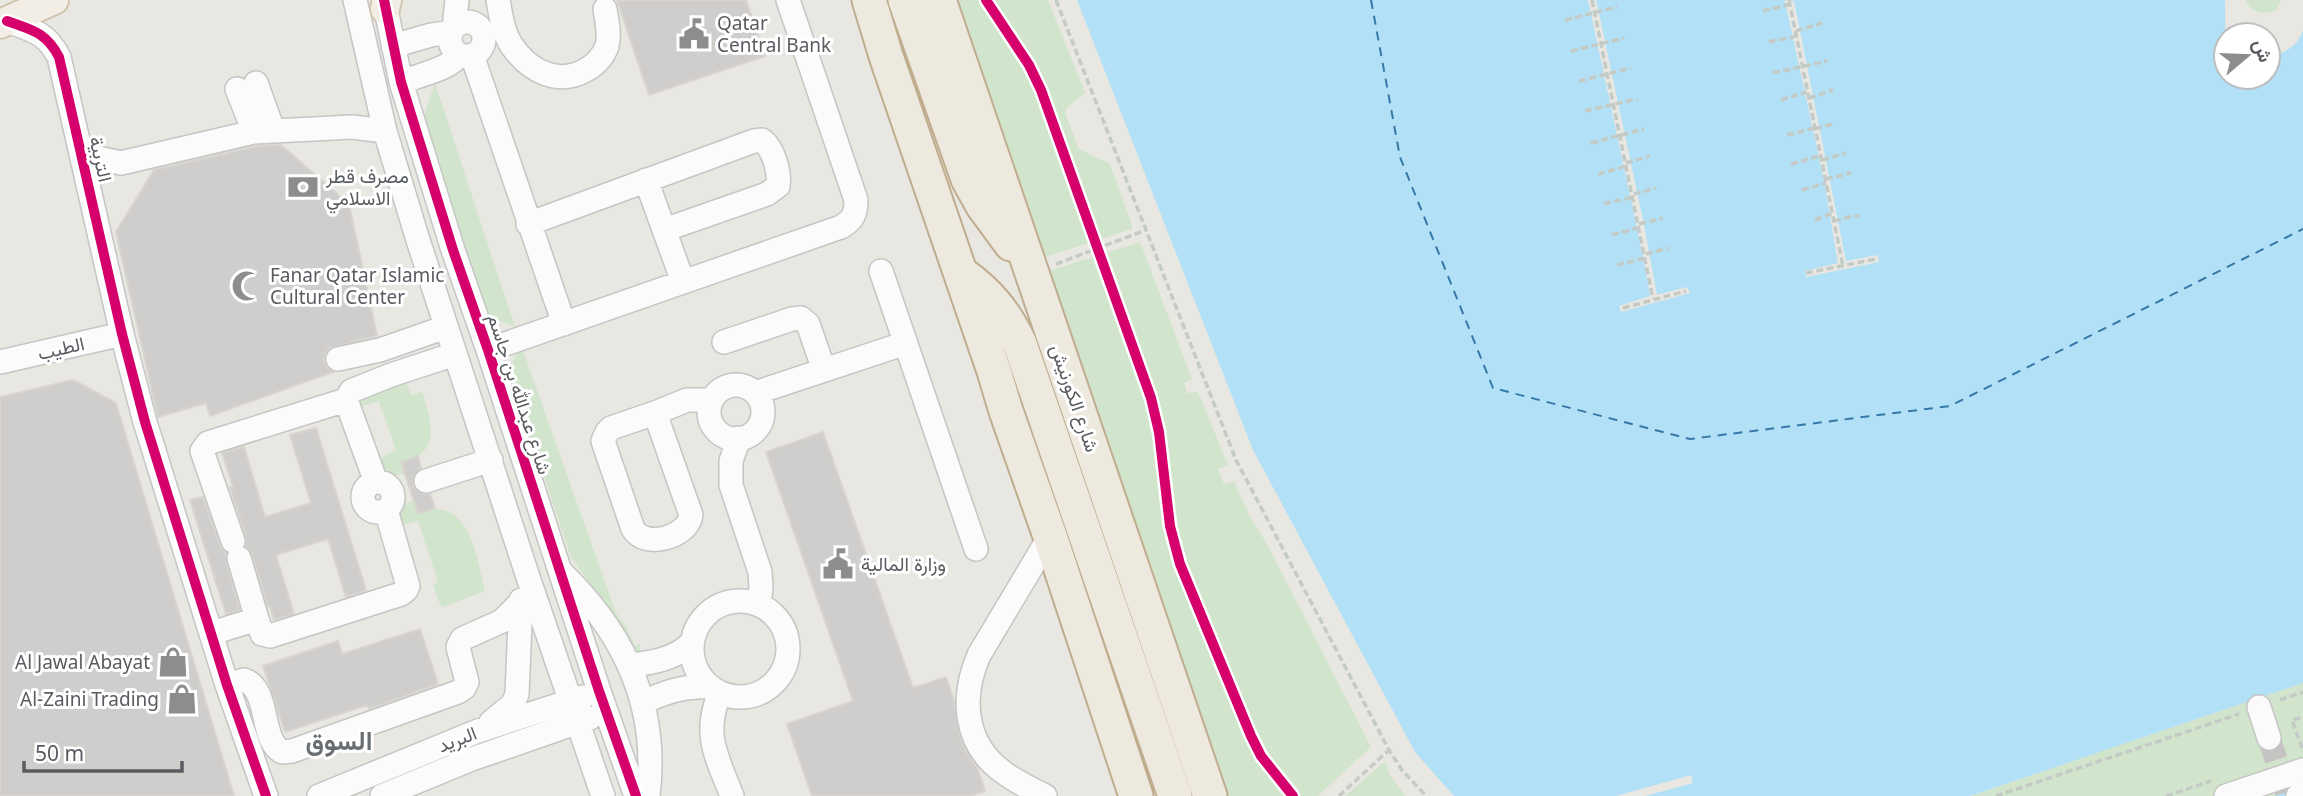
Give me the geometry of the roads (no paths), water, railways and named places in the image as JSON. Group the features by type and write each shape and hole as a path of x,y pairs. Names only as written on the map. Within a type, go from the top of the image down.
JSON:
{"highway":[{"path":"869,0 1136,796"},
{"path":"905,0 968,179 983,206 1043,267"},
{"name":"شارع الكورنيش","path":"939,0 1043,267 1210,796"},
{"path":"960,272 996,303 1010,322 1020,344 1175,796"}],"main road":[{"path":"4,22 54,0"}],"street":[{"path":"355,0 385,131 446,327 603,796"},
{"path":"457,0 459,28 451,45 471,53 564,324"},
{"path":"488,350 850,222 856,213 856,200 788,0"},
{"name":"شارع عبدالله بن جاسم","path":"385,3 401,82 453,250 636,796"},
{"path":"393,46 459,28 499,7 507,37 517,52 542,73 564,78 593,66 607,45 604,9"},
{"name":"التربية","path":"4,22 37,32 54,47 59,57 122,334 145,422 226,685 266,796"},
{"path":"401,82 440,68 507,37"},
{"path":"246,86 263,131"},
{"path":"82,150 98,158 121,163 263,131 352,127 385,131"},
{"path":"528,224 762,140 767,144 779,176 778,186 767,194 664,230"},
{"path":"646,180 683,282"},
{"path":"881,271 975,549"},
{"path":"724,342 801,318 808,324 824,370"},
{"path":"338,359 380,350 446,327"},
{"name":"الطيب","path":"0,362 122,334"},
{"path":"755,393 906,343"},
{"path":"346,400 398,490 408,586 406,590 270,636 262,634 202,451 208,443 346,400 351,391 455,354"},
{"path":"712,423 723,435 739,438 748,435 761,421 760,401 748,388 732,385 716,393 709,408 713,450 731,485 760,572 759,604"},
{"path":"655,412 691,515 684,529 651,541 640,538 633,529 603,442 607,432 611,428 687,400 712,400"},
{"path":"731,485 731,461 739,438"},
{"path":"398,490 491,460"},
{"path":"1045,796 1001,771 986,756 975,738 968,717 967,696 979,655 1051,536"},
{"path":"559,571 588,598 611,630 630,665 643,704 649,742 648,796"},
{"path":"478,731 505,712 513,704 517,694 519,604 528,576"},
{"path":"643,704 673,691 698,686 733,696 747,696 760,693 771,685 786,662 786,635 780,622 759,604 745,600 716,606 704,616 696,628 691,643 692,659 699,674 715,690"},
{"path":"226,685 244,680 255,687 274,745 282,752 292,751 458,692 467,682 459,643 502,621 519,604"},
{"path":"212,633 257,619"},
{"path":"630,665 676,654 691,643"},
{"path":"715,690 711,740 732,796"},
{"name":"البريد","path":"319,796 478,731 574,711 603,702"},
{"path":"2253,709 2269,738"},
{"name":"البريد","path":"383,796 469,760 540,736 574,711"},
{"path":"540,736 574,748 592,764"},
{"path":"2226,796 2303,770"}],"water":[{"path":"1077,0 2225,0 2225,21 2212,21 2212,91 2282,91 2282,53 2298,41 2303,30 2303,683 1970,796 1454,796 1415,752 1253,450"}],"waterway":[{"path":"2278,796 2295,790"}],"tunnel":[{"path":"2269,738 2288,796"}],"place":[{"name":"Qatar Central Bank","path":"694,34"},
{"name":"مصرف قطر الاسلامي","path":"303,187"},
{"name":"Fanar Qatar Islamic Cultural Center","path":"247,286"},
{"name":"وزارة المالية","path":"838,564"},
{"name":"Al Jawal Abayat","path":"173,662"},
{"name":"Al-Zaini Trading","path":"182,699"}],"district":[{"name":"السوق","path":"339,740"}]}
